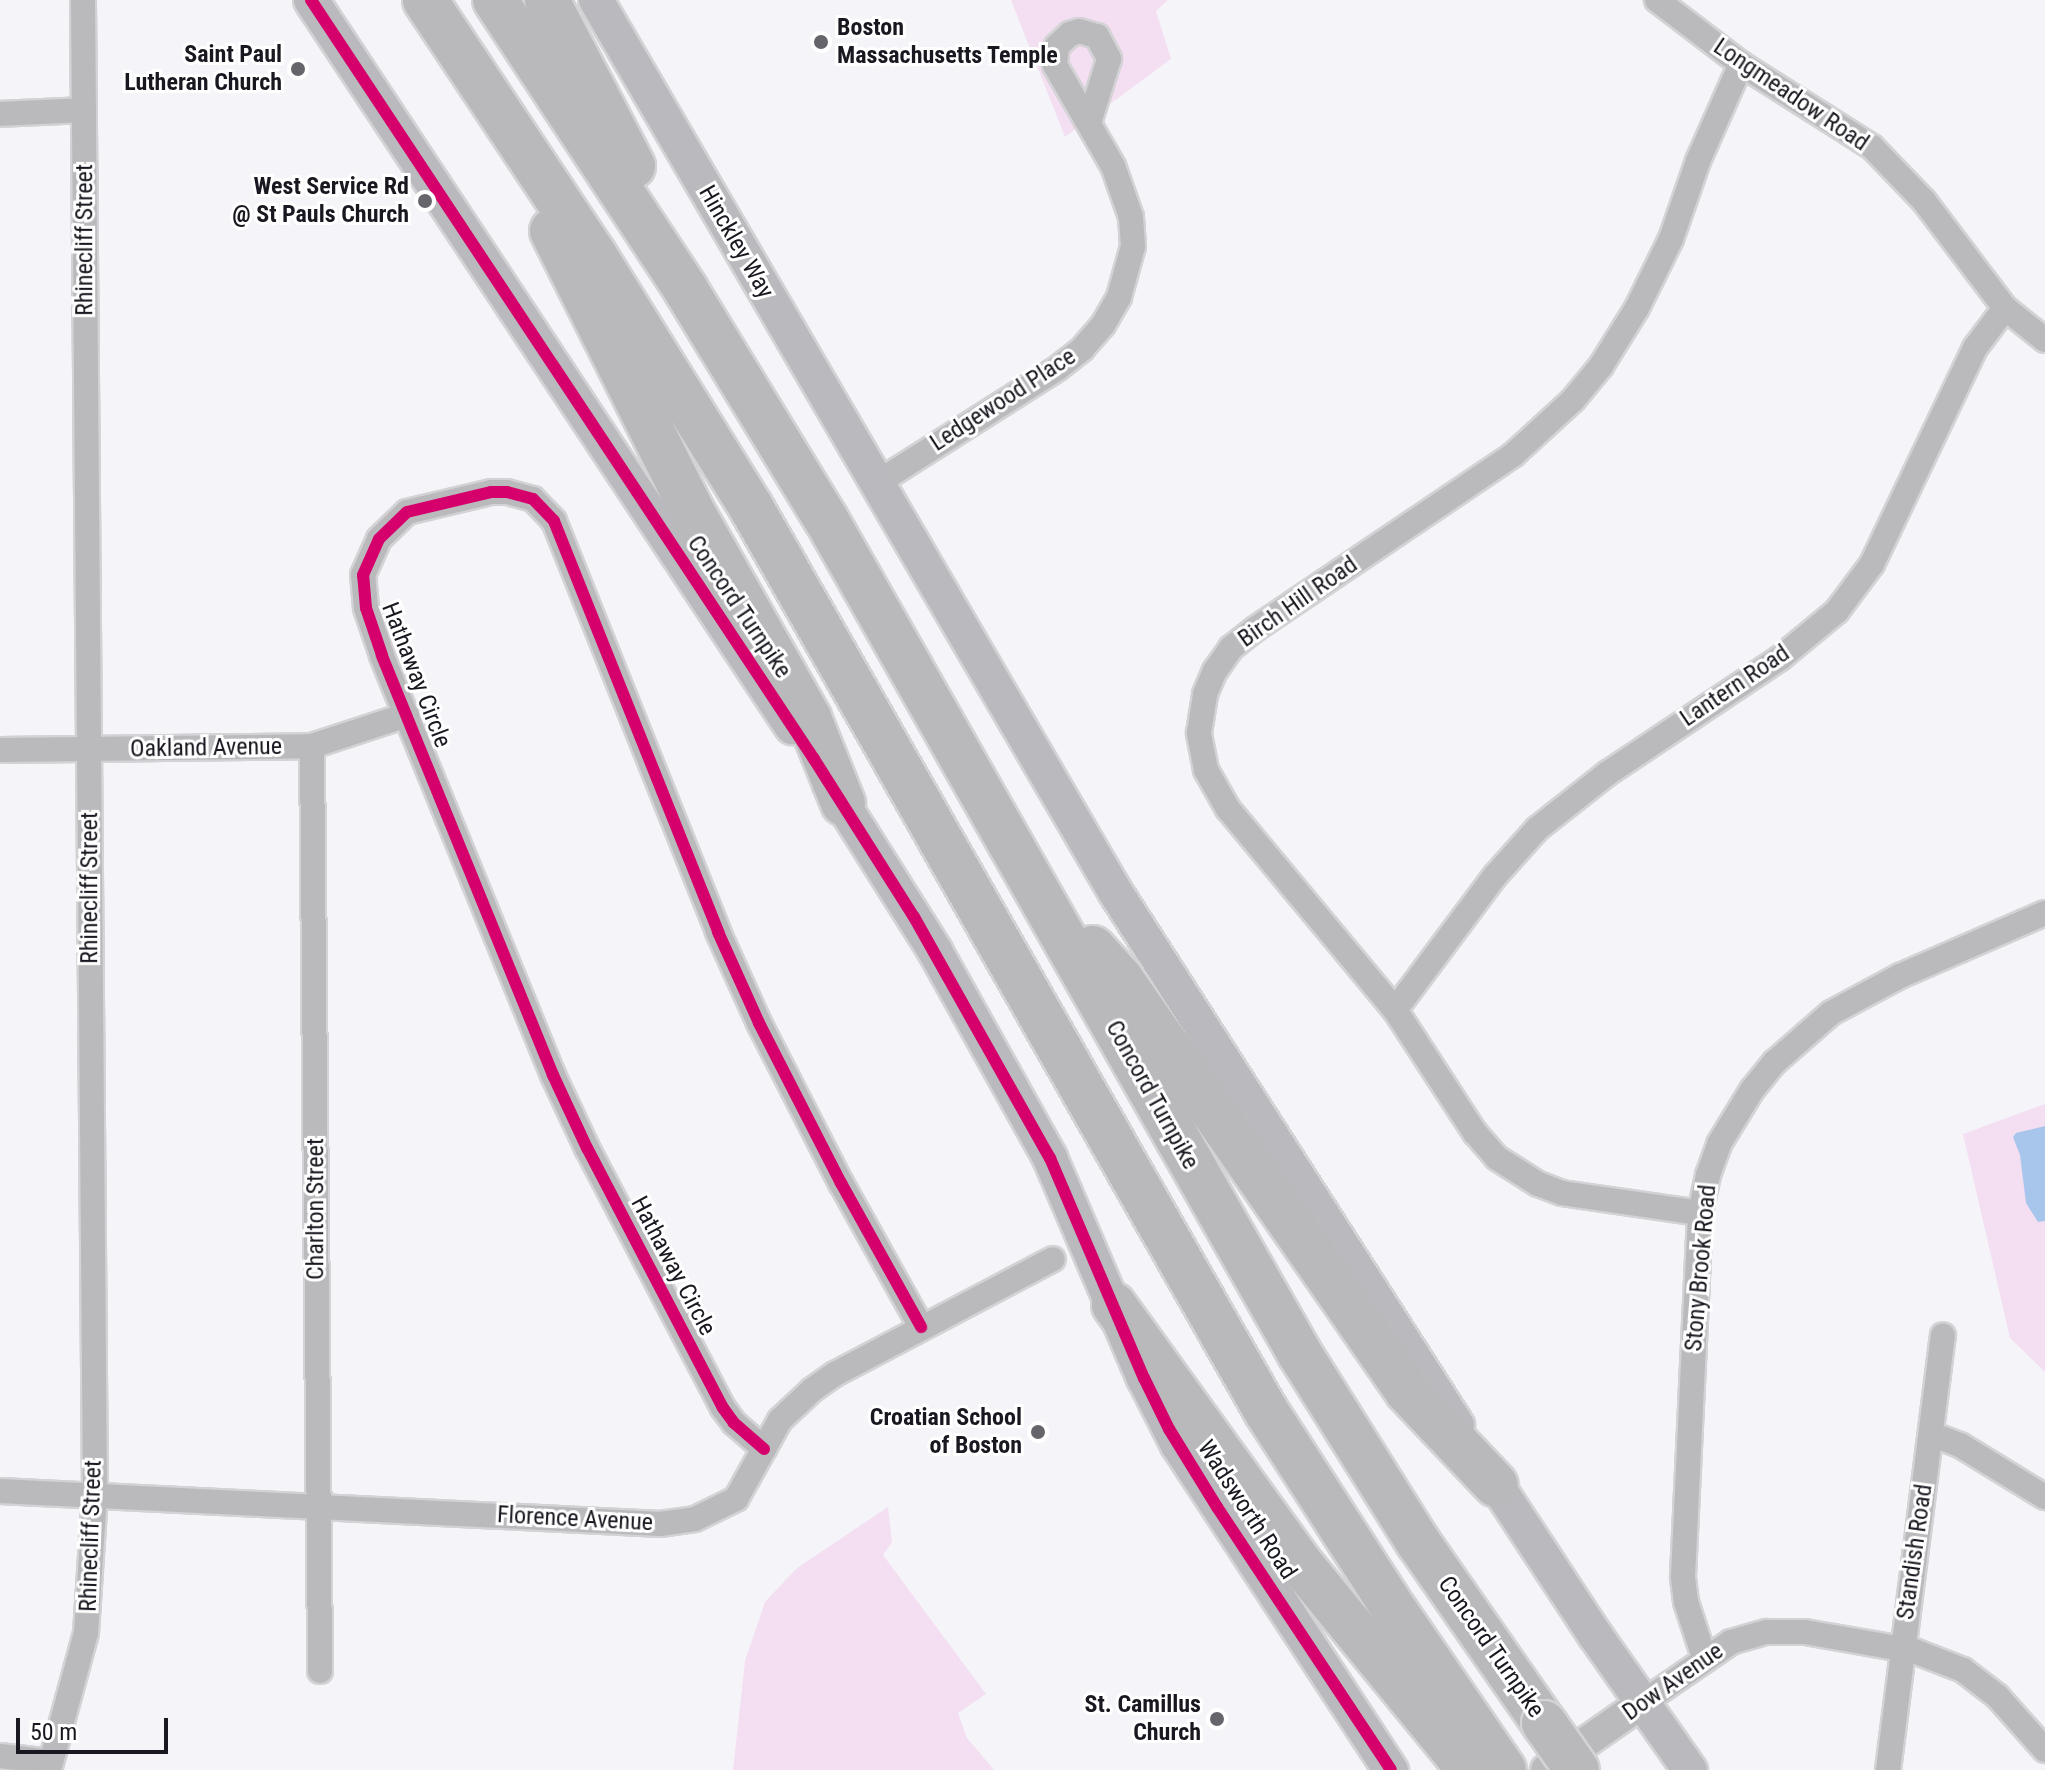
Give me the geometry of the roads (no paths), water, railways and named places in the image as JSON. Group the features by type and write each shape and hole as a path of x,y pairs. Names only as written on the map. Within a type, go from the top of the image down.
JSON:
{"highway":[{"path":"425,0 634,317 781,558 1266,1411 1491,1766"},
{"name":"Concord Turnpike","path":"495,0 686,290 856,571 1315,1379 1418,1542 1577,1770"},
{"path":"547,0 618,131 686,290"},
{"path":"509,124 562,255 696,518 809,718 843,803"},
{"path":"1024,867 1121,979 1407,1391 1496,1485"},
{"path":"1114,1305 1304,1568 1461,1760 1491,1766"}],"main road":[{"name":"Concord Turnpike","path":"311,0 843,803 935,951 1024,1110 1067,1192 1095,1258"},
{"name":"Hinckley Way","path":"596,0 877,483"},
{"path":"877,483 1129,914 1496,1485 1690,1770"},
{"name":"Wadsworth Road","path":"1095,1258 1144,1378 1187,1461 1391,1770"}],"street":[{"name":"Rhinecliff Street","path":"51,1768 86,1633 95,1495 83,0"},
{"name":"Longmeadow Road","path":"1657,0 1741,64 1872,147 1924,201 2005,308 2045,340"},
{"name":"Birch Hill Road","path":"1700,1213 1562,1193 1520,1174 1497,1158 1475,1133 1395,1010 1228,809 1206,770 1199,733 1205,694 1215,671 1231,648 1513,455 1573,400 1601,366 1637,308 1671,239 1698,161 1741,64"},
{"path":"0,114 84,110"},
{"name":"Ledgewood Place","path":"877,483 1058,368 1082,349 1103,325 1119,297 1133,246 1131,217 1123,191 1089,123"},
{"name":"Lantern Road","path":"1395,1010 1495,876 1537,829 1608,773 1779,659 1837,611 1872,564 1975,348 2005,308"},
{"name":"Hathaway Circle","path":"764,1449 734,1423 723,1408 587,1148 553,1075 373,632 362,591 363,575 373,549 396,520 418,507 491,492 507,492 533,499 543,507 563,536 718,932 759,1023 841,1183 921,1327"},
{"name":"Oakland Avenue","path":"0,750 312,746 407,715"},
{"name":"Charlton Street","path":"312,746 320,1671"},
{"name":"Stony Brook Road","path":"1704,1657 1686,1602 1683,1576 1700,1213 1708,1175 1733,1118 1775,1062 1801,1037 1864,993 2045,913"},
{"name":"Florence Avenue","path":"0,1491 678,1522 711,1514 736,1499 780,1420 812,1390 921,1327 1053,1259"},
{"name":"Standish Road","path":"1888,1770 1943,1335"},
{"path":"1931,1434 1960,1445 2045,1497"},
{"name":"Dow Avenue","path":"1546,1770 1704,1657 1731,1642 1757,1634 1814,1633 1902,1648 1972,1675 1997,1696 2045,1750"},
{"path":"0,1756 51,1768"}],"water":[{"path":"2045,1126 2045,1221 2038,1222 2026,1203 2020,1155 2013,1137 2016,1133"}],"place":[{"name":"Boston Massachusetts Temple","path":"821,42"},
{"name":"Saint Paul Lutheran Church","path":"298,69"},
{"name":"West Service Rd @ St Pauls Church","path":"425,201"},
{"name":"Croatian School of Boston","path":"1038,1432"},
{"name":"St. Camillus Church","path":"1217,1719"}]}
